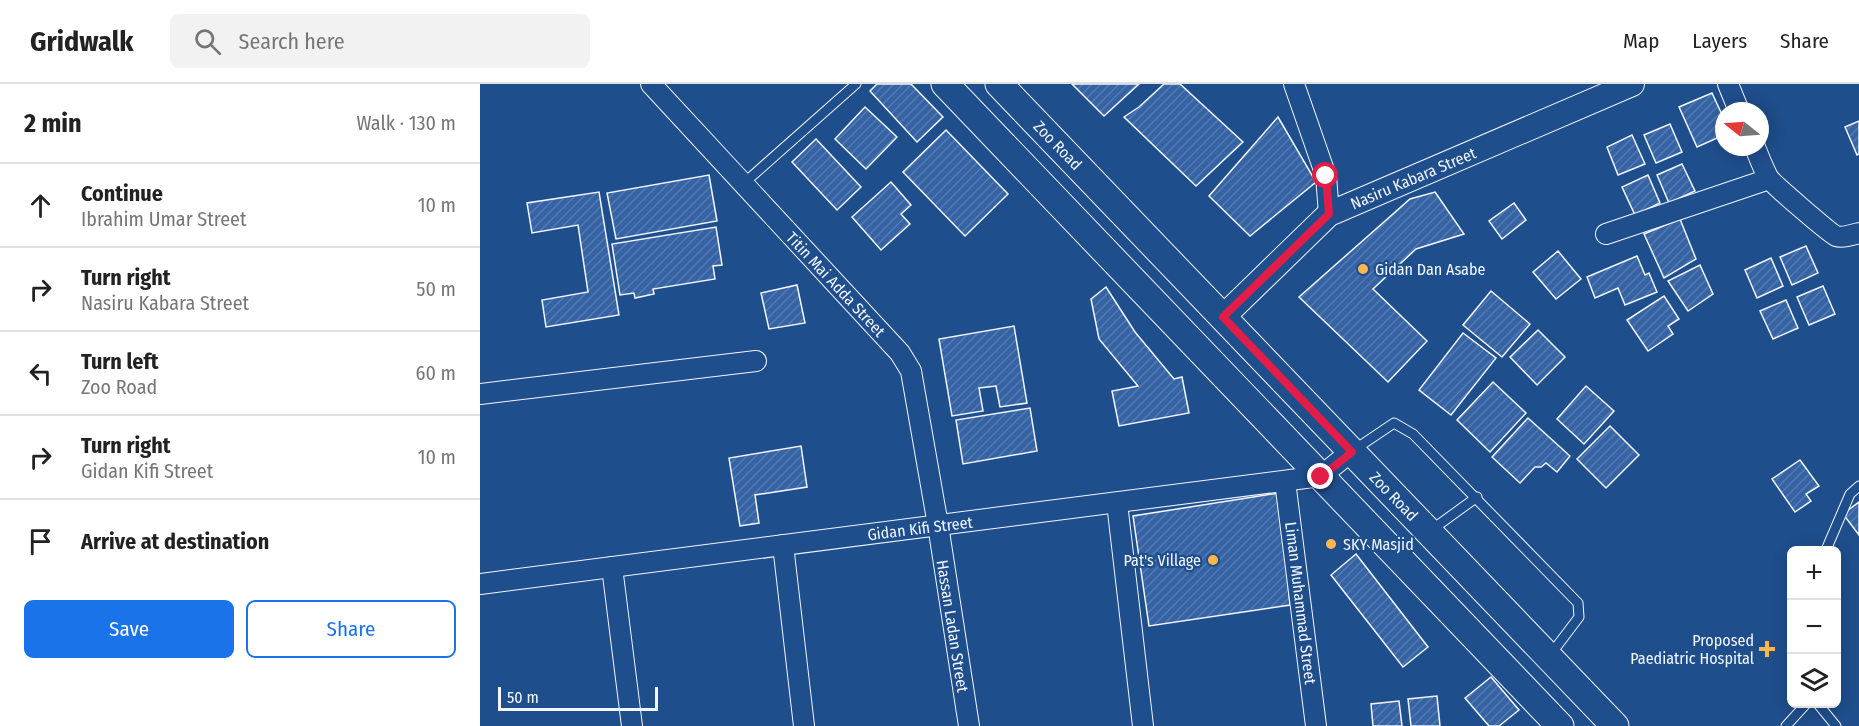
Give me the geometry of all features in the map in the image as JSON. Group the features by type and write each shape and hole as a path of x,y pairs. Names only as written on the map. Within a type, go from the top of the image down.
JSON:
{"main road":[{"path":"945,84 1560,726"},
{"name":"Zoo Road","path":"999,84 1615,726"}],"street":[{"name":"Titin Mai Adda Street","path":"651,84 900,353 911,371 938,525"},
{"path":"1294,84 1326,176 1329,214"},
{"name":"Nasiru Kabara Street","path":"1223,317 1329,214 1632,84"},
{"path":"1728,84 1736,102"},
{"path":"1759,156 1769,179 1783,194 1798,203 1828,231 1837,237 1859,233"},
{"path":"1606,234 1769,179"},
{"path":"480,394 756,360"},
{"path":"1321,477 1352,452"},
{"name":"Gidan Kifi Street","path":"480,584 1321,477"},
{"name":"Liman Muhammad Street","path":"1285,481 1316,726"},
{"path":"1117,503 1143,726"},
{"name":"Hassan Ladan Street","path":"938,525 969,726"},
{"path":"783,545 804,726"},
{"path":"612,567 632,726"}],"lane":[{"path":"743,184 856,84"},
{"path":"1352,452 1394,423 1413,434 1477,497 1578,603 1579,616 1549,657"},
{"path":"1828,546 1850,494 1859,486"},
{"path":"1429,532 1477,497"},
{"path":"1786,726 1802,708"},
{"path":"1821,708 1836,726"}],"building":[{"path":"877,84 911,84 943,117 917,142 870,91"},
{"path":"1072,84 1139,84 1104,116"},
{"path":"1164,84 1180,84 1243,142 1196,186 1124,117 1139,107"},
{"path":"1712,93 1716,102 1715,139 1697,147 1679,107"},
{"path":"865,107 897,137 866,169 835,139"},
{"path":"1278,117 1316,182 1250,236 1209,196"},
{"path":"1859,121 1859,154 1857,155 1845,127"},
{"path":"1670,124 1682,152 1656,163 1644,135"},
{"path":"946,130 1008,194 965,236 903,172"},
{"path":"1632,135 1645,164 1618,175 1607,147"},
{"path":"816,139 861,187 837,210 792,162"},
{"path":"1682,164 1695,191 1669,203 1657,175"},
{"path":"709,175 717,221 616,239 607,193"},
{"path":"1648,175 1660,203 1635,215 1622,187"},
{"path":"891,182 911,205 901,214 910,224 881,250 852,217"},
{"path":"599,192 619,315 546,327 542,300 588,292 578,225 532,233 527,203"},
{"name":"Gidan Dan Asabe","path":"1435,192 1464,234 1416,249 1373,289 1427,341 1388,382 1299,297 1410,199"},
{"path":"1514,203 1526,220 1502,239 1489,221"},
{"path":"1680,219 1696,259 1664,278 1644,234"},
{"path":"716,227 722,265 713,266 715,279 653,289 654,294 635,298 634,293 620,295 612,244"},
{"path":"1806,246 1818,273 1792,285 1780,257"},
{"path":"1558,251 1581,279 1556,299 1533,272"},
{"path":"1637,256 1645,275 1649,273 1657,292 1625,305 1618,288 1595,298 1587,277"},
{"path":"1771,258 1783,286 1757,298 1745,270"},
{"path":"1700,265 1713,294 1688,311 1668,281"},
{"path":"797,285 805,323 769,329 761,293"},
{"path":"1823,286 1835,314 1809,325 1797,297"},
{"path":"1106,287 1135,332 1174,379 1182,377 1189,413 1119,426 1112,391 1138,386 1099,339 1091,299"},
{"path":"1491,291 1530,324 1502,357 1463,325"},
{"path":"1664,296 1679,319 1668,326 1673,334 1648,351 1627,320"},
{"path":"1786,300 1798,328 1773,339 1760,311"},
{"path":"1014,326 1027,403 1000,407 996,386 979,388 983,411 952,416 939,339"},
{"path":"1538,330 1565,357 1537,385 1510,357"},
{"path":"1463,333 1496,358 1451,415 1419,390"},
{"path":"1493,382 1526,413 1490,452 1457,420"},
{"path":"1586,386 1614,411 1584,444 1557,419"},
{"path":"1030,408 1037,451 963,464 956,420"},
{"path":"1528,418 1570,456 1557,472 1546,463 1541,467 1535,467 1520,483 1492,457"},
{"path":"1610,426 1639,455 1606,488 1577,459"},
{"path":"801,446 807,487 755,495 759,523 740,526 729,458"},
{"path":"1800,460 1819,486 1806,494 1811,501 1795,512 1772,479"},
{"name":"Pat's Village","path":"1279,493 1290,605 1149,626 1133,516"},
{"path":"1859,502 1859,535 1843,514"},
{"path":"1356,554 1428,647 1403,667 1331,575"},
{"path":"1491,677 1519,710 1499,726 1489,726 1465,698"},
{"path":"1437,696 1440,726 1411,726 1408,699"},
{"path":"1399,701 1402,726 1373,726 1371,704"}],"place":[{"name":"Gidan Dan Asabe","path":"1363,269"},
{"name":"SKY Masjid","path":"1331,544"},
{"name":"Pat's Village","path":"1213,560"},
{"name":"Proposed Paediatric Hospital","path":"1767,649"}],"route":[{"path":"1321,477 1352,452 1223,317 1329,214 1326,176"}]}
